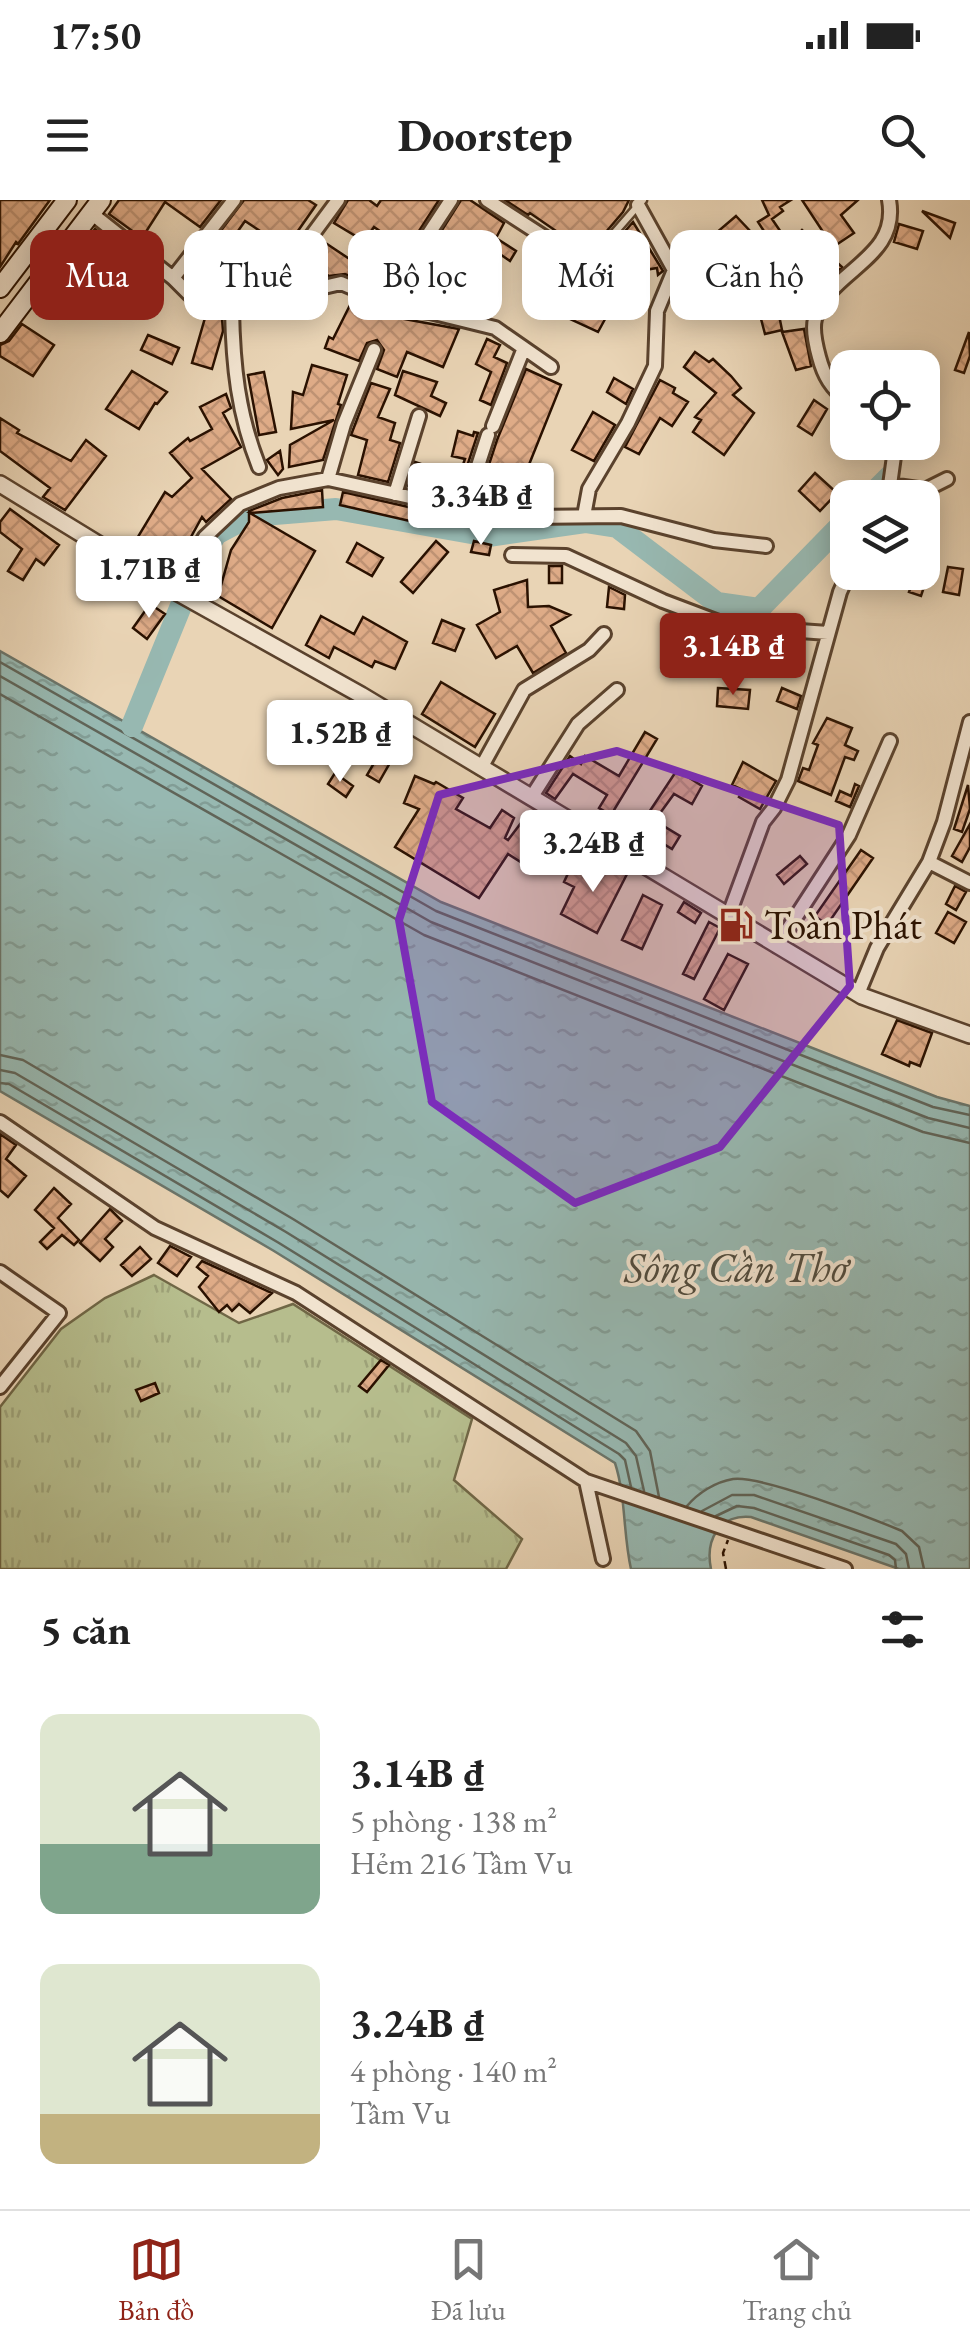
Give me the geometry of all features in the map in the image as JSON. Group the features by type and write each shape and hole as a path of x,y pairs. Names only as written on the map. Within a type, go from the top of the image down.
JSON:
{"main road":[{"path":"0,277 58,200"},
{"path":"0,288 67,200"},
{"path":"0,316 94,204"},
{"path":"0,333 94,204"}],"street":[{"path":"173,278 234,200"},
{"path":"316,230 338,200"},
{"path":"431,230 451,200"},
{"path":"487,200 533,230"},
{"path":"830,382 824,375 813,322 821,304 873,254 885,236 891,222 889,200"},
{"path":"584,516 590,489 655,366 657,310 674,270 641,202"},
{"path":"94,204 184,289"},
{"path":"328,287 341,284 402,309 495,328 552,367"},
{"path":"233,320 237,395 244,429 259,467"},
{"path":"464,509 490,430 524,348"},
{"path":"328,479 344,424 374,350"},
{"path":"396,494 419,416"},
{"path":"174,590 205,537 240,504 279,488 328,479 464,509 526,517 620,516 714,540 766,546"},
{"path":"940,482 947,479"},
{"path":"0,484 174,590 361,695 858,994 970,1035"},
{"path":"512,555 566,556 663,601 729,626 828,633"},
{"path":"728,918 763,822 788,780 841,590"},
{"path":"481,768 524,690 590,650 604,634"},
{"path":"531,798 578,724 617,690"},
{"path":"858,994 877,948 929,862 944,822 970,722"},
{"path":"776,946 849,836 890,741"},
{"path":"929,862 970,883"},
{"path":"0,1122 154,1228 289,1290 586,1480 845,1569"},
{"path":"0,1272 59,1314 0,1387"},
{"path":"586,1480 607,1564"}],"lane":[{"path":"616,230 641,202"}],"path":[{"path":"726,1569 725,1545 728,1539 738,1537"}],"highlighted area":[{"path":"617,751 839,825 850,986 720,1147 575,1203 432,1102 399,920 439,795"}],"green space":[{"path":"154,1275 239,1323 293,1304 472,1419 454,1480 522,1539 506,1569 0,1569 0,1407 61,1329 105,1298"}],"water":[{"name":"Sông Cần Thơ","path":"0,651 441,902 937,1097 970,1106 970,1569 899,1569 751,1517 740,1517 717,1531 710,1548 711,1569 631,1569 615,1463 274,1251 0,1091"}],"building":[{"path":"0,200 50,200 0,267"},
{"path":"119,200 221,200 200,227 165,202 147,230 131,230 109,214"},
{"path":"244,200 308,200 316,205 299,230 259,230 245,221 239,230 221,230"},
{"path":"348,200 369,200 377,206 381,200 439,200 420,230 374,227 348,231 334,223"},
{"path":"461,200 470,200 504,223 500,230 442,230"},
{"path":"505,200 629,200 608,230 555,230"},
{"path":"762,200 791,200 772,219 779,230 763,230 758,222 769,215"},
{"path":"802,200 858,200 841,215 854,233 839,243 839,230 822,230"},
{"path":"922,211 955,223 950,238"},
{"path":"736,216 749,230 720,230"},
{"path":"899,224 923,231 917,249 894,242"},
{"path":"502,242 516,251 510,261 502,256"},
{"path":"328,245 348,258 348,275 329,276"},
{"path":"650,250 663,271 658,275 657,268 650,269"},
{"path":"348,309 348,320 410,320 459,329 443,367 407,352 397,377 377,369 384,350 377,340 367,343 359,361 325,348 329,337 333,339"},
{"path":"204,320 222,320 223,331 212,369 192,363"},
{"path":"572,320 605,320 598,332"},
{"path":"761,320 780,320 782,330 765,334"},
{"path":"22,324 54,345 33,376 0,356 0,345 9,341"},
{"path":"804,329 811,366 796,370 782,332"},
{"path":"969,332 970,356 964,373 955,370"},
{"path":"148,335 179,348 172,364 141,350"},
{"path":"487,339 500,345 494,357 507,363 491,405 480,400 491,372 476,364"},
{"path":"695,352 709,362 713,359 731,376 741,388 733,395 754,413 724,455 693,432 701,420 695,417 716,393 684,367"},
{"path":"312,365 347,375 338,404 341,405 323,460 289,467 290,445 334,420 291,429 293,392 303,395"},
{"path":"526,369 561,385 522,482 510,477 504,505 477,501 497,440"},
{"path":"132,371 167,392 139,429 106,409"},
{"path":"403,371 437,382 431,396 446,403 440,416 395,395"},
{"path":"264,372 276,432 259,435 248,375"},
{"path":"614,378 633,389 626,404 607,392"},
{"path":"660,380 688,402 672,426 660,418 639,454 625,447"},
{"path":"371,383 390,389 378,417 395,423 390,440 400,443 388,482 358,475 367,440 351,435"},
{"path":"226,394 231,408 223,413 241,447 202,469 231,499 206,522 202,517 170,575 130,550 165,492 172,497 192,478 170,453 188,438 190,441 212,429 200,407"},
{"path":"814,400 827,409 812,435 798,426"},
{"path":"593,412 615,425 594,461 572,450"},
{"path":"0,418 19,430 17,433 71,461 86,440 106,456 65,510 43,497 50,488 0,451"},
{"path":"458,431 473,436 478,433 457,497 452,496 465,459 452,456"},
{"path":"280,451 283,469 278,475 267,460"},
{"path":"415,462 427,466 419,489 408,486"},
{"path":"815,473 830,487 830,500 820,511 799,491"},
{"path":"322,490 323,507 250,513 315,551 272,628 218,596 231,550 249,522 249,511 282,498"},
{"path":"343,492 426,511 423,524 340,505"},
{"path":"10,509 59,545 44,565 36,559 23,580 8,571 22,549 0,532 0,522"},
{"path":"436,541 448,552 413,593 401,582"},
{"path":"474,541 491,545 489,555 471,552"},
{"path":"357,543 383,558 372,576 347,562"},
{"path":"549,566 562,566 562,583 549,583"},
{"path":"948,567 963,569 959,595 943,592"},
{"path":"527,580 528,607 549,606 570,615 551,626 566,653 533,673 517,646 496,658 477,625 500,612 494,590"},
{"path":"609,587 625,595 624,609 607,607"},
{"path":"150,604 165,614 147,639 133,628"},
{"path":"321,616 354,634 363,617 407,642 395,669 375,661 372,667 334,647 329,658 306,645"},
{"path":"442,620 464,629 455,651 433,643"},
{"path":"441,682 495,714 475,747 422,714"},
{"path":"718,688 750,690 748,709 717,706"},
{"path":"782,688 801,696 797,709 777,701"},
{"path":"827,718 852,728 845,745 858,751 854,760 845,757 831,795 798,781 803,768 809,770 818,745 813,743"},
{"path":"645,732 657,739 611,815 599,808 607,795 573,774 555,799 546,793 570,756 581,764 585,756 619,776"},
{"path":"391,734 403,740 379,782 367,775"},
{"path":"743,762 776,781 760,809 739,797 743,790 732,785"},
{"path":"677,770 702,786 692,804 674,794 658,816 657,822 680,836 672,849 649,835 641,848 630,841"},
{"path":"335,773 353,786 346,797 328,784"},
{"path":"415,776 436,782 463,798 456,809 490,828 502,810 514,818 505,838 508,840 521,823 529,828 537,815 564,832 538,873 508,854 479,898 395,847 419,809 404,803"},
{"path":"855,784 859,786 850,807 836,801 840,791 851,796"},
{"path":"968,785 970,809 962,832 954,829"},
{"path":"970,824 970,847 962,862 952,856"},
{"path":"861,850 873,858 827,925 815,916"},
{"path":"800,856 807,864 784,884 777,875"},
{"path":"605,860 628,872 597,933 561,914 574,887 564,882 572,865 597,877"},
{"path":"955,886 966,892 956,910 946,904"},
{"path":"643,895 662,905 642,949 622,940"},
{"path":"684,902 701,913 695,923 678,912"},
{"path":"948,912 966,922 954,943 936,933"},
{"path":"709,922 720,928 694,979 683,974"},
{"path":"728,954 748,964 724,1010 704,999"},
{"path":"897,1020 932,1033 920,1066 910,1062 909,1066 882,1054"},
{"path":"0,1134 16,1145 6,1159 26,1176 8,1197 0,1190"},
{"path":"54,1188 71,1204 58,1218 79,1240 74,1245 62,1235 47,1249 40,1242 54,1228 35,1210"},
{"path":"110,1209 122,1221 105,1239 113,1247 100,1261 80,1243"},
{"path":"170,1246 191,1257 177,1276 158,1263"},
{"path":"140,1247 151,1259 132,1276 121,1265"},
{"path":"202,1261 272,1293 250,1313 239,1304 232,1311 227,1305 219,1312 199,1287 208,1276 197,1267"},
{"path":"381,1360 389,1365 367,1392 359,1386"},
{"path":"155,1383 159,1393 141,1401 136,1390"}],"waterway":[{"path":"886,480 889,477"},
{"path":"132,726 198,564 216,534 250,516 336,509 488,536 585,522 617,527 717,603 759,609 830,536"}],"place":[{"name":"Toàn Phát","path":"736,925"}]}
